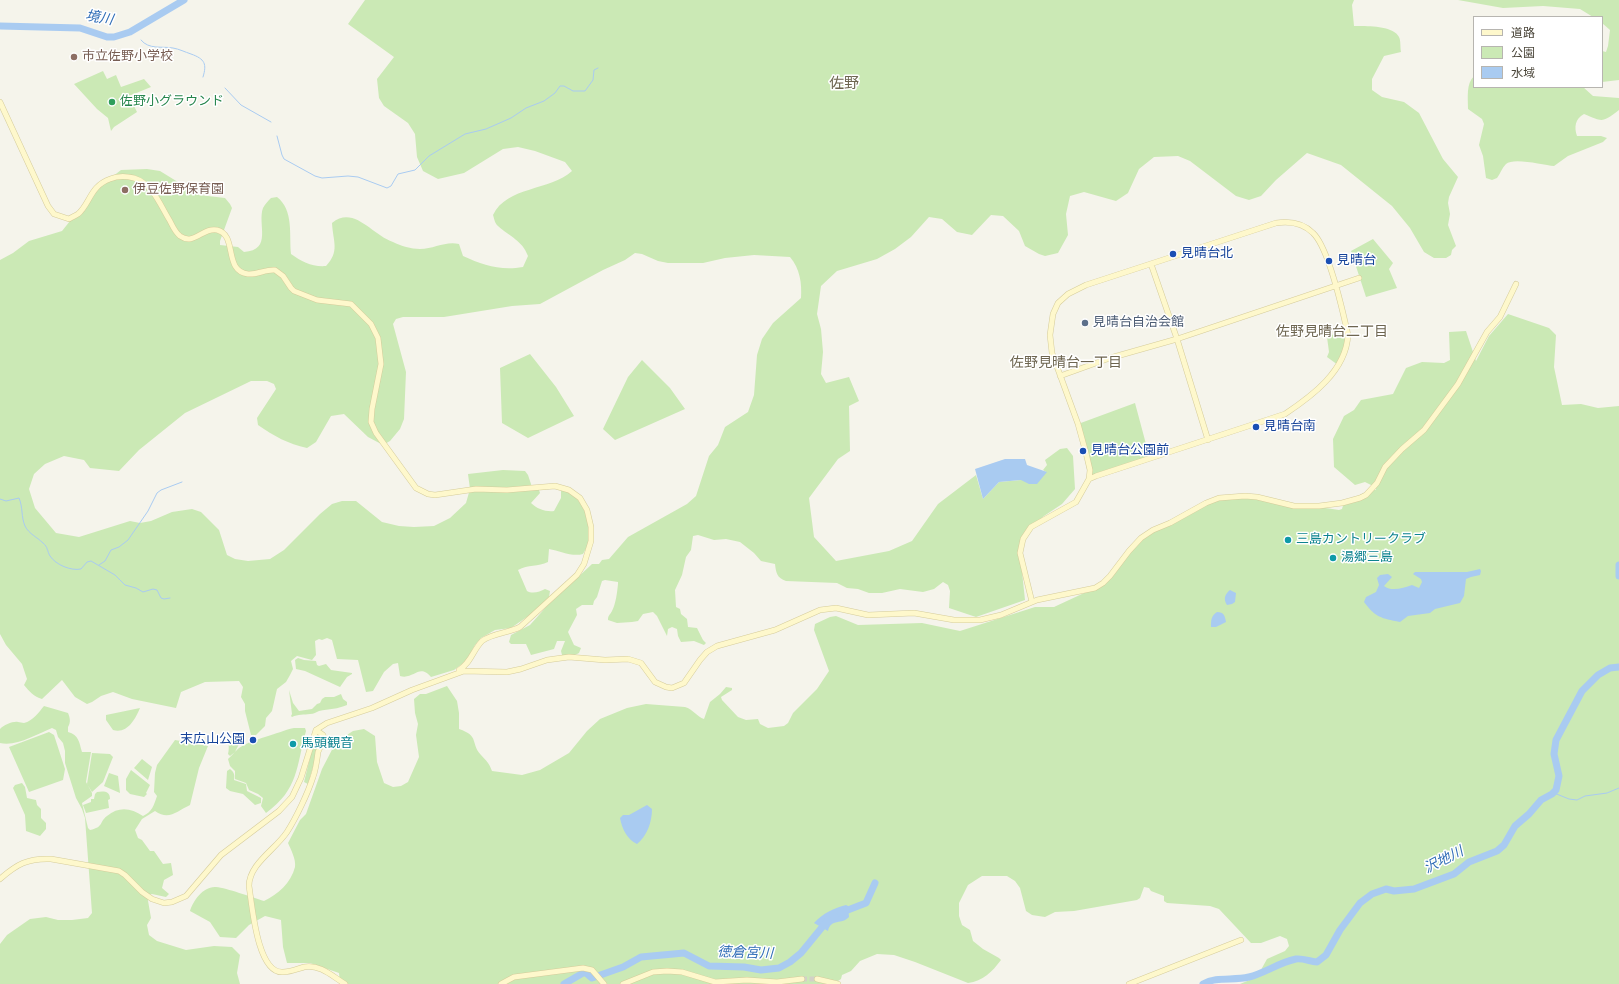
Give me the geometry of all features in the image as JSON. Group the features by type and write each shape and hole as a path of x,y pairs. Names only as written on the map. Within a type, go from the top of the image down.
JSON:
{"street":[{"path":"0,102 48,206 54,214 70,218 78,214 98,186 110,179 128,177 138,180 150,188 174,229 183,238 195,238 211,230 220,232 229,241 233,264 242,272 253,274 275,270 283,276 290,288 308,298 345,302 356,308 375,330 380,346 380,372 371,416 373,428 416,488 428,494 435,495 476,489 507,490 555,486 569,490 580,498 590,518 591,541 584,564 577,575 520,627 512,632 494,636 482,642 465,667 453,674"},
{"path":"1032,602 1020,553 1023,539 1031,527 1076,502 1089,479 1090,470 1078,424 1052,353 1050,335 1053,314 1063,298 1086,285 1276,223 1291,222 1307,228 1314,233 1320,241 1326,256 1336,287 1346,329 1347,344 1342,359 1328,379 1304,401 1284,414 1089,479"},
{"path":"1151,264 1177,339 1208,440"},
{"path":"1060,376 1110,358 1177,339 1312,293 1336,287 1359,278"},
{"path":"0,879 18,864 42,858 51,859 118,872 125,875 142,892 152,899 164,903 179,900 191,892 221,856 278,811 292,797 301,778 316,730 327,723 372,708 453,674 464,671 514,671 555,658 569,657 605,660 635,660 641,663 655,682 672,688 684,683 707,652 717,646 775,630 820,610 836,608 868,615 914,613 954,620 980,620 1057,595 1095,588 1103,584 1129,550 1141,538 1153,530 1219,498 1245,496 1257,497 1294,506 1319,506 1342,503 1360,498 1377,484 1384,467 1434,418 1458,384 1487,332 1500,317 1516,284"},
{"path":"316,730 323,735 324,738 309,788 288,831 278,844 252,871 249,886 258,942 272,969 283,972 309,966 314,967 325,971 345,984"},
{"path":"1129,984 1241,940"},
{"path":"501,984 514,977 583,968 592,970 604,984"},
{"path":"623,984 653,972 667,971 682,972 715,982 747,980 781,982 802,979"},
{"path":"817,979 838,984"}],"green space":[{"path":"365,0 1354,0 1352,5 1354,26 1385,28 1396,33 1400,40 1401,52 1384,56 1372,79 1372,90 1382,97 1404,102 1419,113 1443,159 1458,177 1449,197 1448,203 1450,214 1448,225 1456,246 1452,250 1451,255 1446,258 1434,258 1424,252 1410,228 1392,206 1341,165 1307,153 1276,180 1261,196 1249,200 1236,196 1190,161 1178,156 1154,157 1139,169 1128,193 1116,201 1084,192 1070,196 1066,214 1068,235 1058,253 1045,256 1025,246 1019,231 1003,216 991,215 972,235 957,232 942,219 929,217 911,237 895,249 877,259 837,271 821,286 817,314 821,329 823,352 821,374 826,383 849,377 859,401 849,406 850,451 838,459 809,498 814,537 836,561 889,551 912,541 938,504 976,475 983,499 999,482 1021,480 1046,472 1043,470 1047,465 1045,460 1060,449 1067,448 1073,456 1075,489 1062,504 1044,516 1026,533 1020,553 1025,600 976,617 949,608 950,591 948,585 943,582 934,589 923,592 900,589 882,593 869,593 858,589 847,588 837,583 786,581 778,575 775,564 761,561 754,553 740,542 726,539 714,540 698,535 693,536 691,550 686,557 682,575 675,590 676,607 680,609 681,614 687,619 688,627 697,628 706,643 704,645 694,641 681,642 677,629 672,627 668,629 667,636 657,616 653,612 643,614 638,621 617,623 608,620 615,601 618,582 605,580 602,581 593,605 582,605 576,609 577,615 568,632 574,645 581,648 579,653 575,655 562,655 561,651 565,641 557,641 554,649 531,655 526,644 511,644 509,642 511,635 530,625 547,606 592,564 599,564 602,560 609,559 628,537 687,504 696,496 709,456 718,445 725,427 748,412 754,395 757,355 762,339 773,323 801,298 801,282 796,266 790,257 754,255 725,258 703,263 668,263 635,253 625,260 603,270 540,304 512,306 444,317 403,317 396,319 393,324 406,372 404,419 400,429 390,441 383,445 368,437 344,414 331,416 316,442 307,448 281,439 258,425 257,418 276,389 274,384 267,381 251,381 185,413 139,450 119,471 90,468 84,460 64,456 45,464 34,474 29,489 35,508 56,533 79,537 130,521 140,523 151,521 172,512 192,509 201,512 219,530 227,555 235,559 248,561 270,559 284,550 332,504 342,501 356,501 382,522 399,526 434,526 450,518 466,503 470,489 468,474 503,470 525,471 528,475 533,490 539,490 540,493 531,503 533,505 542,510 554,511 561,498 561,489 568,491 575,496 580,503 588,519 590,527 589,543 583,554 570,554 549,549 548,562 518,570 527,591 536,592 545,589 550,591 549,597 534,612 511,628 495,630 481,638 475,645 466,661 454,670 431,677 427,673 420,672 405,677 400,676 398,663 393,664 384,672 373,691 366,692 358,660 337,659 332,640 327,638 322,640 319,639 315,641 316,655 312,660 297,656 291,661 293,669 286,682 277,689 272,711 266,718 265,726 256,735 251,735 245,711 245,704 241,697 243,687 239,681 205,682 181,692 176,708 132,699 113,692 101,696 87,704 75,697 62,680 42,699 39,698 32,694 24,685 27,679 22,664 6,645 0,634 0,260 13,253 29,241 62,231 94,191 121,170 147,169 160,171 199,195 225,198 232,208 220,241 220,245 238,247 244,252 258,247 262,235 263,208 271,198 277,197 286,209 290,223 291,254 303,262 312,265 326,266 330,261 333,256 335,246 332,223 340,218 348,217 363,223 385,238 406,247 420,249 454,243 459,244 463,256 478,262 499,268 523,267 528,256 519,242 497,225 493,215 508,199 552,182 572,171 565,162 535,151 518,147 503,149 464,173 438,179 423,171 417,157 415,134 408,123 384,106 379,98 377,79 394,57 348,24"},
{"path":"1458,0 1619,0 1619,80 1603,82 1603,51 1606,52 1608,46 1610,30 1603,24 1603,16 1591,16 1580,9 1543,6 1503,8"},
{"name":"佐野小グラウンド","path":"103,71 107,79 116,75 121,87 144,79 151,87 129,96 137,112 114,127 111,131 108,118 97,109 74,84"},
{"path":"1473,77 1473,88 1584,88 1593,96 1619,98 1619,110 1602,120 1595,119 1584,114 1577,121 1577,136 1601,136 1607,138 1603,142 1568,156 1554,166 1522,161 1510,162 1506,164 1497,178 1492,180 1486,178 1483,156 1479,145 1484,124 1482,119 1468,109 1468,95 1471,79"},
{"path":"1373,239 1393,263 1389,269 1397,288 1366,297 1351,251"},
{"path":"1508,314 1549,328 1556,335 1554,367 1562,405 1581,404 1598,408 1619,406 1619,984 1240,984 1257,977 1267,959 1285,951 1289,946 1287,939 1280,936 1261,943 1251,943 1219,909 1210,906 1167,903 1164,901 1164,896 1144,887 1140,898 1137,900 1074,911 1055,912 1045,917 1032,915 1026,911 1020,888 1015,881 1007,876 982,876 968,885 959,903 959,916 962,925 970,930 973,941 1001,960 983,978 968,983 894,955 877,954 860,961 851,971 842,975 841,979 838,981 833,980 831,984 340,984 339,973 310,963 287,963 283,947 281,920 265,916 249,925 236,938 220,937 210,922 190,911 199,895 211,887 226,889 264,901 274,895 287,883 295,867 294,858 288,843 300,820 306,814 322,769 336,742 353,731 364,729 375,736 377,762 384,783 393,787 401,786 408,782 419,757 416,735 418,724 415,713 414,699 420,694 426,694 447,686 457,701 459,729 470,734 478,751 488,763 492,771 522,775 540,770 569,753 587,731 600,719 627,708 646,704 685,707 704,719 710,702 726,687 732,688 732,690 721,697 722,700 738,717 746,720 758,719 760,724 768,728 784,726 788,723 793,713 817,689 829,671 814,630 815,624 830,617 836,616 858,625 922,623 960,631 1035,607 1054,607 1097,587 1110,576 1129,551 1150,532 1213,500 1245,496 1339,510 1342,509 1344,502 1371,490 1376,490 1375,487 1365,482 1355,485 1334,467 1333,439 1344,416 1354,410 1361,400 1393,394 1406,368 1422,362 1444,363 1450,360 1449,332 1466,331 1476,361 1489,336"},
{"path":"1346,329 1348,335 1338,365 1327,357 1329,352 1327,337"},
{"path":"530,354 556,387 574,416 528,438 502,423 500,368"},
{"path":"642,360 670,388 685,409 615,440 603,429 628,377"},
{"path":"1135,403 1150,459 1089,479 1078,424"},
{"path":"298,658 316,661 317,665 319,666 326,664 331,670 352,674 347,677 340,687 305,671 296,669 295,660"},
{"path":"289,690 293,703 299,711 312,709 325,697 334,697 341,694 343,699 347,702 347,705 319,711 313,714 292,717"},
{"path":"44,706 68,713 70,723 68,732 72,733 76,737 82,752 91,752 86,782 92,796 82,803 88,828 90,830 97,827 105,818 120,809 134,811 143,816 151,810 157,796 154,792 157,765 175,740 208,746 199,768 190,805 169,815 160,814 155,811 142,819 135,830 138,838 142,840 150,851 154,851 163,864 171,863 173,875 164,880 162,888 169,894 166,897 152,894 147,895 151,918 147,925 149,935 157,941 186,950 214,946 232,947 240,955 237,973 240,984 0,984 0,944 7,935 30,919 46,917 58,920 72,920 88,918 92,913 85,818 76,798 65,763 63,743 58,737 56,730 52,728 20,742 6,744 0,743 0,729 14,722 27,722 36,716"},
{"path":"140,708 130,725 122,730 113,730 106,720 106,715"},
{"path":"294,728 305,728 306,731 295,776 285,795 266,813 261,806 263,798 249,790 246,783 235,779 235,771 230,766 228,759 239,748 246,744"},
{"path":"49,732 54,735 65,769 63,780 29,792 9,747"},
{"path":"231,736 235,736 241,740 235,752 230,756 228,754 229,740"},
{"path":"318,737 320,737 321,740 308,784 304,782 314,742"},
{"path":"92,753 110,754 113,757 103,782 92,792 87,784"},
{"path":"142,759 152,767 148,780 134,768"},
{"path":"230,769 234,774 234,780 246,784 247,791 261,798 261,803 255,805 243,794 230,791 226,788 227,771"},
{"path":"131,770 150,785 146,793 147,794 144,797 130,794 126,790 126,779"},
{"path":"109,773 118,776 120,793 104,786"},
{"path":"22,783 25,787 27,798 36,800 37,805 41,809 41,818 46,823 46,829 40,836 26,831 25,815 13,788 15,785"},
{"path":"97,792 109,794 109,808 86,813 83,805 91,802 91,799 94,799"}],"water":[{"path":"1005,459 1025,459 1027,465 1047,472 1037,484 1029,484 1021,480 999,482 983,499 975,469"},
{"path":"1480,569 1480,575 1466,579 1464,596 1460,603 1435,609 1430,613 1408,616 1400,622 1379,616 1364,602 1366,597 1376,592 1379,585 1377,578 1380,575 1388,574 1392,577 1384,586 1390,589 1398,589 1412,585 1419,588 1422,582 1421,579 1413,574 1415,572 1467,572"},
{"path":"1230,590 1236,593 1235,602 1227,605 1225,597"},
{"path":"1217,612 1224,615 1226,622 1216,627 1211,627 1212,618"},
{"path":"647,805 652,809 650,824 644,837 637,844 630,839 626,833 620,818 623,815 629,815"},
{"path":"846,905 848,906 849,917 843,921 832,924 828,931 814,923 829,911"}],"waterway":[{"name":"境川","path":"0,26 80,28 107,37 114,37 130,32 184,0"},
{"path":"141,40 148,45 175,48 199,58 205,65 203,77"},
{"path":"277,136 284,159 315,176 322,178 348,176 358,177 387,188 391,186 398,174 415,170 429,156 465,134 486,129 511,118 526,108 544,101 555,93 560,86 564,86 573,91 585,91 593,80 594,70 598,68"},
{"path":"225,88 241,105 271,122"},
{"path":"99,565 105,561 111,550 119,547 128,540 148,511 157,493 182,482"},
{"path":"0,499 6,501 19,498 25,526 45,545 50,556 60,565 73,569 81,569 87,562 91,561 115,575 125,585 143,592 153,589 157,590 161,598 170,598"},
{"name":"沢地川","path":"1619,565 1619,576"},
{"name":"沢地川","path":"1203,984 1219,979 1249,977 1296,959 1317,962 1326,955 1340,930 1360,903 1372,894 1386,889 1394,891 1414,889 1454,874 1469,862 1497,851 1504,845 1515,826 1529,814 1541,800 1556,790 1559,776 1554,754 1556,740 1582,691 1598,675 1610,668 1619,667"},
{"path":"1554,793 1569,799 1577,800 1585,796 1607,793 1619,788"},
{"name":"徳倉宮川","path":"840,913 866,903 875,883"},
{"name":"徳倉宮川","path":"564,984 583,973 586,973 592,978 623,967 641,957 684,953 709,966 744,967 761,970 779,968 790,962 801,953 828,920"}],"tunnel":[{"path":"802,979 817,979"}],"place":[{"name":"市立佐野小学校","path":"74,57"},
{"name":"佐野小グラウンド","path":"112,102"},
{"name":"伊豆佐野保育園","path":"125,190"},
{"name":"見晴台北","path":"1173,254"},
{"name":"見晴台","path":"1329,261"},
{"name":"見晴台自治会館","path":"1085,323"},
{"name":"見晴台南","path":"1256,427"},
{"name":"見晴台公園前","path":"1083,451"},
{"name":"三島カントリークラブ","path":"1288,540"},
{"name":"湯郷三島","path":"1333,558"},
{"name":"末広山公園","path":"253,740"},
{"name":"馬頭観音","path":"293,744"}],"district":[{"name":"佐野","path":"844,85"},
{"name":"佐野見晴台二丁目","path":"1332,333"},
{"name":"佐野見晴台一丁目","path":"1066,364"}]}
